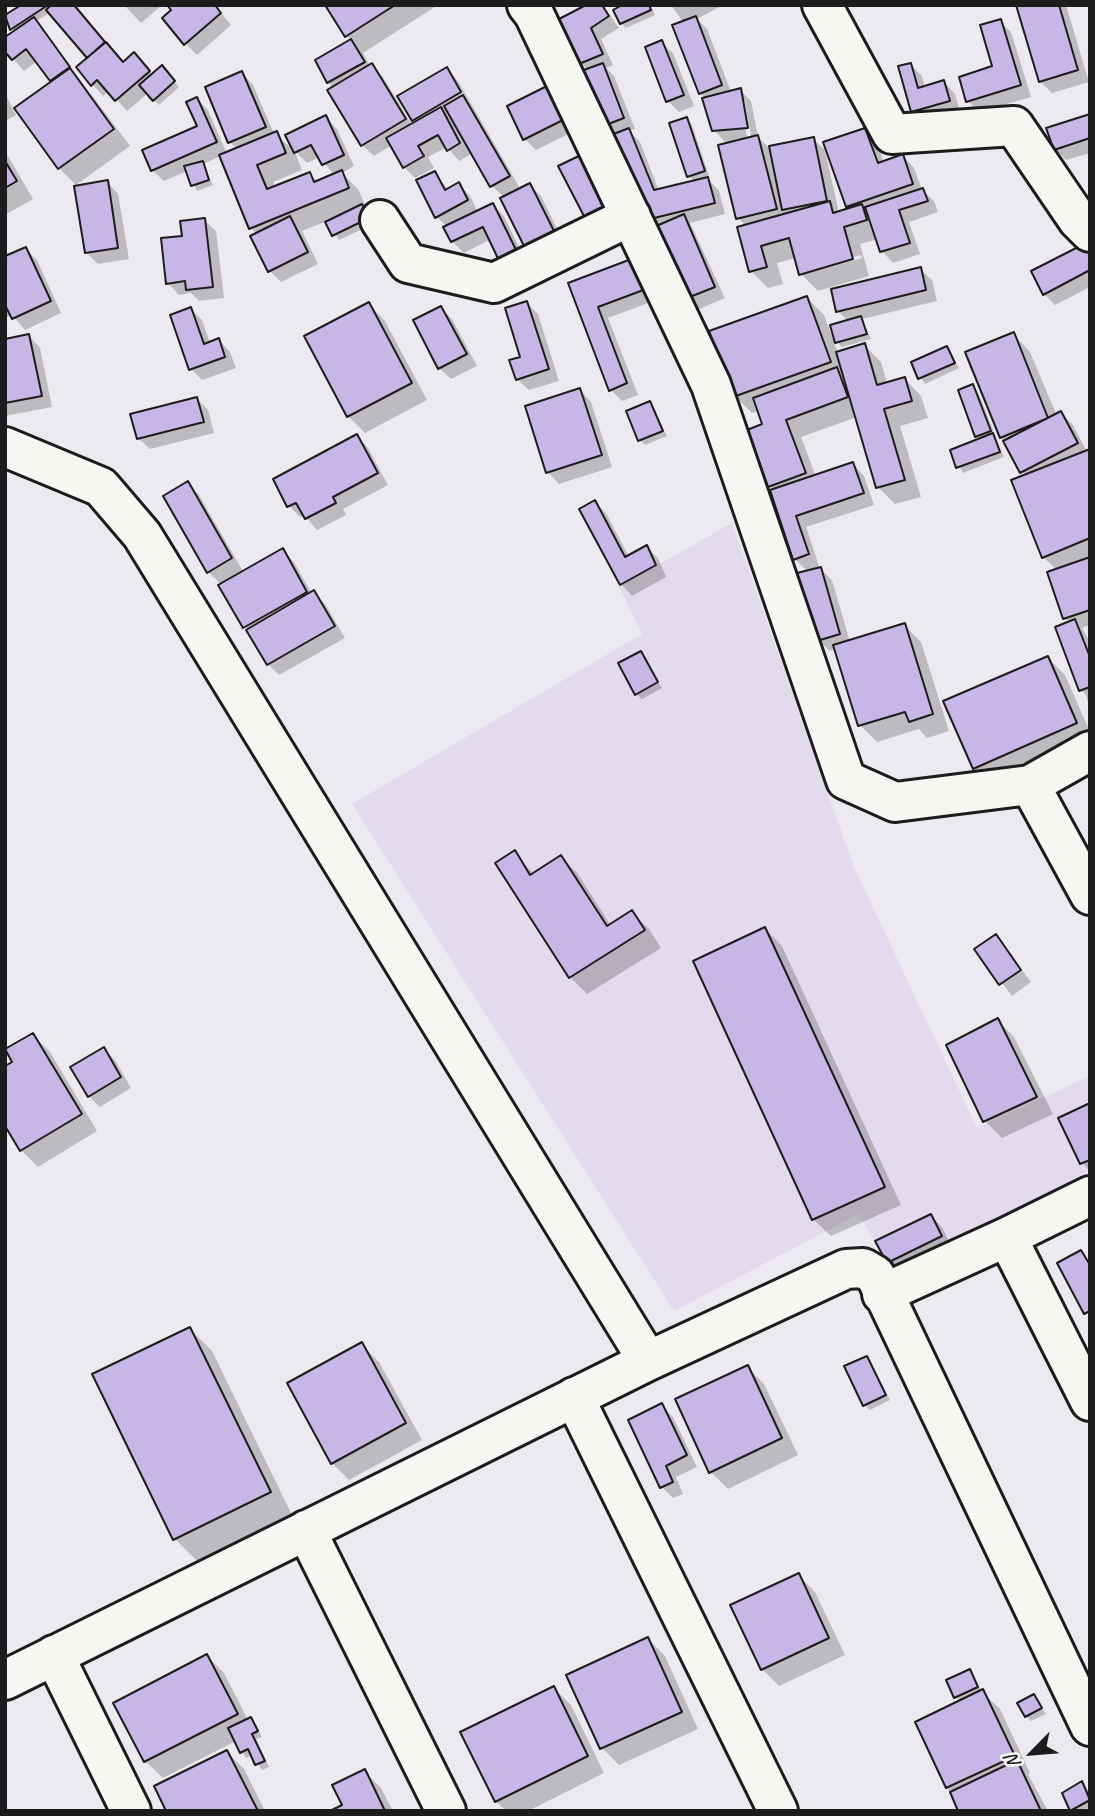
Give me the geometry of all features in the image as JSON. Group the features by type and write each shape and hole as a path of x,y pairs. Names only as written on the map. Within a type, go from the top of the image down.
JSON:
{"street":[{"path":"527,5 534,14 711,385 846,780 895,803 1030,785 1090,751"},
{"path":"822,5 892,135 1014,126 1078,220 1090,232"},
{"path":"380,220 408,263 494,283 631,216"},
{"path":"5,447 101,487 142,535 648,1361"},
{"path":"1030,785 1090,895"},
{"path":"882,1294 1090,1196"},
{"path":"1007,1237 1090,1401"},
{"path":"5,1680 648,1361 846,1269 863,1268 875,1275 1090,1726"},
{"path":"574,1397 778,1811"},
{"path":"306,1530 446,1811"},
{"path":"54,1655 131,1811"}],"shaded area":[{"path":"732,523 854,867 977,1128 1090,1076 1090,1170 893,1273 859,1214 674,1311 352,804 642,634 619,587"}],"building":[{"path":"21,5 48,5 10,30 5,15"},
{"path":"51,5 74,5 105,42 87,58 46,10"},
{"path":"167,5 215,5 221,13 184,45 162,18 171,10"},
{"path":"325,5 395,5 345,37"},
{"path":"586,5 602,5 609,16 591,28 603,54 579,64 559,19"},
{"path":"622,5 649,5 651,10 620,24 613,10"},
{"path":"1016,5 1059,5 1078,70 1039,82"},
{"path":"696,16 722,85 699,94 672,25"},
{"path":"34,17 70,67 50,81 26,49 12,60 5,52 5,37"},
{"path":"1001,19 1021,85 966,102 959,77 992,66 980,25"},
{"path":"351,39 365,62 327,83 315,60"},
{"path":"662,40 684,95 666,102 645,47"},
{"path":"106,42 123,62 134,52 150,71 115,101 97,80 91,86 76,67"},
{"path":"372,63 406,119 361,146 327,90"},
{"path":"603,63 624,118 603,126 581,71"},
{"path":"911,63 918,88 944,80 950,101 911,112 898,66"},
{"path":"162,65 175,81 153,101 139,85"},
{"path":"447,67 461,92 412,121 397,96"},
{"path":"70,68 114,129 58,169 14,108"},
{"path":"242,71 266,127 228,143 205,87"},
{"path":"557,81 575,114 523,140 507,106"},
{"path":"741,88 748,128 712,131 702,98"},
{"path":"463,95 510,176 490,187 444,106"},
{"path":"197,97 217,142 151,171 142,150 197,126 186,102"},
{"path":"441,107 460,143 447,151 438,135 418,146 424,156 403,168 386,138"},
{"path":"1090,114 1090,138 1054,150 1046,128"},
{"path":"326,115 344,155 322,165 311,145 294,153 285,135"},
{"path":"687,117 705,171 687,177 669,123"},
{"path":"629,128 654,190 708,177 715,203 642,221 606,137"},
{"path":"865,128 878,163 903,154 913,184 846,207 823,142"},
{"path":"277,131 286,153 257,165 267,189 310,172 314,182 342,170 349,188 249,229 219,155"},
{"path":"758,135 777,209 736,219 718,145"},
{"path":"814,137 827,201 782,210 769,146"},
{"path":"585,153 612,207 586,220 558,166"},
{"path":"5,161 17,181 5,188"},
{"path":"203,161 209,180 191,186 184,166"},
{"path":"435,171 445,190 459,182 468,200 435,218 416,180"},
{"path":"108,180 118,248 85,253 74,186"},
{"path":"530,183 560,243 530,258 500,198"},
{"path":"923,188 928,201 899,210 910,243 880,252 865,207"},
{"path":"830,201 833,213 862,204 867,220 844,227 853,259 799,275 789,238 761,246 767,267 749,272 737,227"},
{"path":"493,203 520,258 502,267 483,227 451,242 443,227"},
{"path":"362,204 369,218 332,236 325,222"},
{"path":"684,214 715,287 677,302 647,230"},
{"path":"290,216 308,252 268,272 250,236"},
{"path":"205,218 213,287 186,290 185,281 166,284 161,238 182,236 180,221"},
{"path":"1084,244 1090,254 1090,270 1043,295 1031,271"},
{"path":"26,247 51,301 12,319 5,305 5,256"},
{"path":"634,258 646,289 598,307 627,383 609,391 568,283"},
{"path":"921,267 926,290 836,312 831,289"},
{"path":"807,296 831,362 733,397 709,331"},
{"path":"527,301 549,369 516,380 509,360 520,357 505,308"},
{"path":"369,302 412,383 347,417 304,336"},
{"path":"441,306 467,354 438,369 413,320"},
{"path":"191,307 204,344 219,338 225,357 189,370 170,315"},
{"path":"861,316 867,334 835,343 830,325"},
{"path":"1014,332 1048,418 1000,438 965,352"},
{"path":"29,334 42,396 5,403 5,339"},
{"path":"865,343 877,385 905,377 912,401 884,409 905,480 876,488 836,352"},
{"path":"947,346 955,363 918,379 911,362"},
{"path":"837,367 848,397 786,420 806,473 768,487 747,430 762,424 753,398"},
{"path":"973,384 991,431 975,437 958,390"},
{"path":"580,388 602,455 546,473 525,406"},
{"path":"197,397 204,422 137,439 130,414"},
{"path":"650,401 663,431 638,441 626,411"},
{"path":"1061,411 1078,443 1020,473 1003,441"},
{"path":"993,433 1000,452 956,468 950,450"},
{"path":"357,434 378,473 333,497 336,503 305,519 296,503 287,507 273,479"},
{"path":"1090,449 1090,538 1042,558 1011,480"},
{"path":"853,462 864,493 796,516 809,554 793,560 770,490"},
{"path":"188,481 232,558 207,573 163,496"},
{"path":"595,500 625,557 647,545 656,565 620,585 579,509"},
{"path":"283,548 307,592 243,628 218,585"},
{"path":"1090,557 1090,610 1063,619 1047,572"},
{"path":"821,567 840,634 817,641 797,573"},
{"path":"314,590 335,626 267,665 246,630"},
{"path":"1075,619 1090,657 1090,687 1079,691 1055,627"},
{"path":"905,623 933,714 909,722 905,712 858,726 833,645"},
{"path":"641,651 658,682 635,695 618,663"},
{"path":"1048,656 1077,723 973,769 943,701"},
{"path":"515,850 530,875 561,855 607,926 632,910 645,930 569,978 495,863"},
{"path":"765,927 885,1187 812,1220 693,961"},
{"path":"996,934 1021,970 999,985 974,949"},
{"path":"998,1018 1037,1097 983,1122 946,1045"},
{"path":"33,1033 82,1114 20,1151 5,1126 5,1066 12,1062 5,1049"},
{"path":"104,1047 121,1077 88,1097 70,1067"},
{"path":"1090,1103 1090,1160 1080,1164 1058,1118"},
{"path":"931,1214 942,1236 887,1263 875,1241"},
{"path":"1081,1250 1090,1265 1090,1311 1084,1314 1057,1263"},
{"path":"190,1327 271,1492 173,1540 92,1374"},
{"path":"362,1342 406,1423 331,1464 287,1383"},
{"path":"867,1356 886,1395 863,1406 844,1366"},
{"path":"748,1365 782,1438 709,1473 675,1399"},
{"path":"662,1403 687,1455 666,1466 673,1482 660,1488 628,1420"},
{"path":"799,1573 829,1638 761,1670 730,1605"},
{"path":"648,1637 682,1712 600,1749 566,1675"},
{"path":"207,1654 238,1714 144,1762 113,1703"},
{"path":"970,1669 978,1687 954,1698 946,1680"},
{"path":"554,1686 588,1756 495,1802 460,1732"},
{"path":"983,1689 1015,1756 946,1788 915,1722"},
{"path":"1034,1694 1042,1708 1025,1717 1017,1703"},
{"path":"251,1717 258,1731 252,1734 265,1761 255,1765 248,1749 240,1753 228,1728"},
{"path":"227,1750 258,1811 166,1811 154,1786"},
{"path":"1017,1760 1041,1811 958,1811 950,1792"},
{"path":"365,1769 385,1811 330,1811 342,1805 332,1785"},
{"path":"1082,1781 1090,1800 1070,1811 1062,1793"}]}
